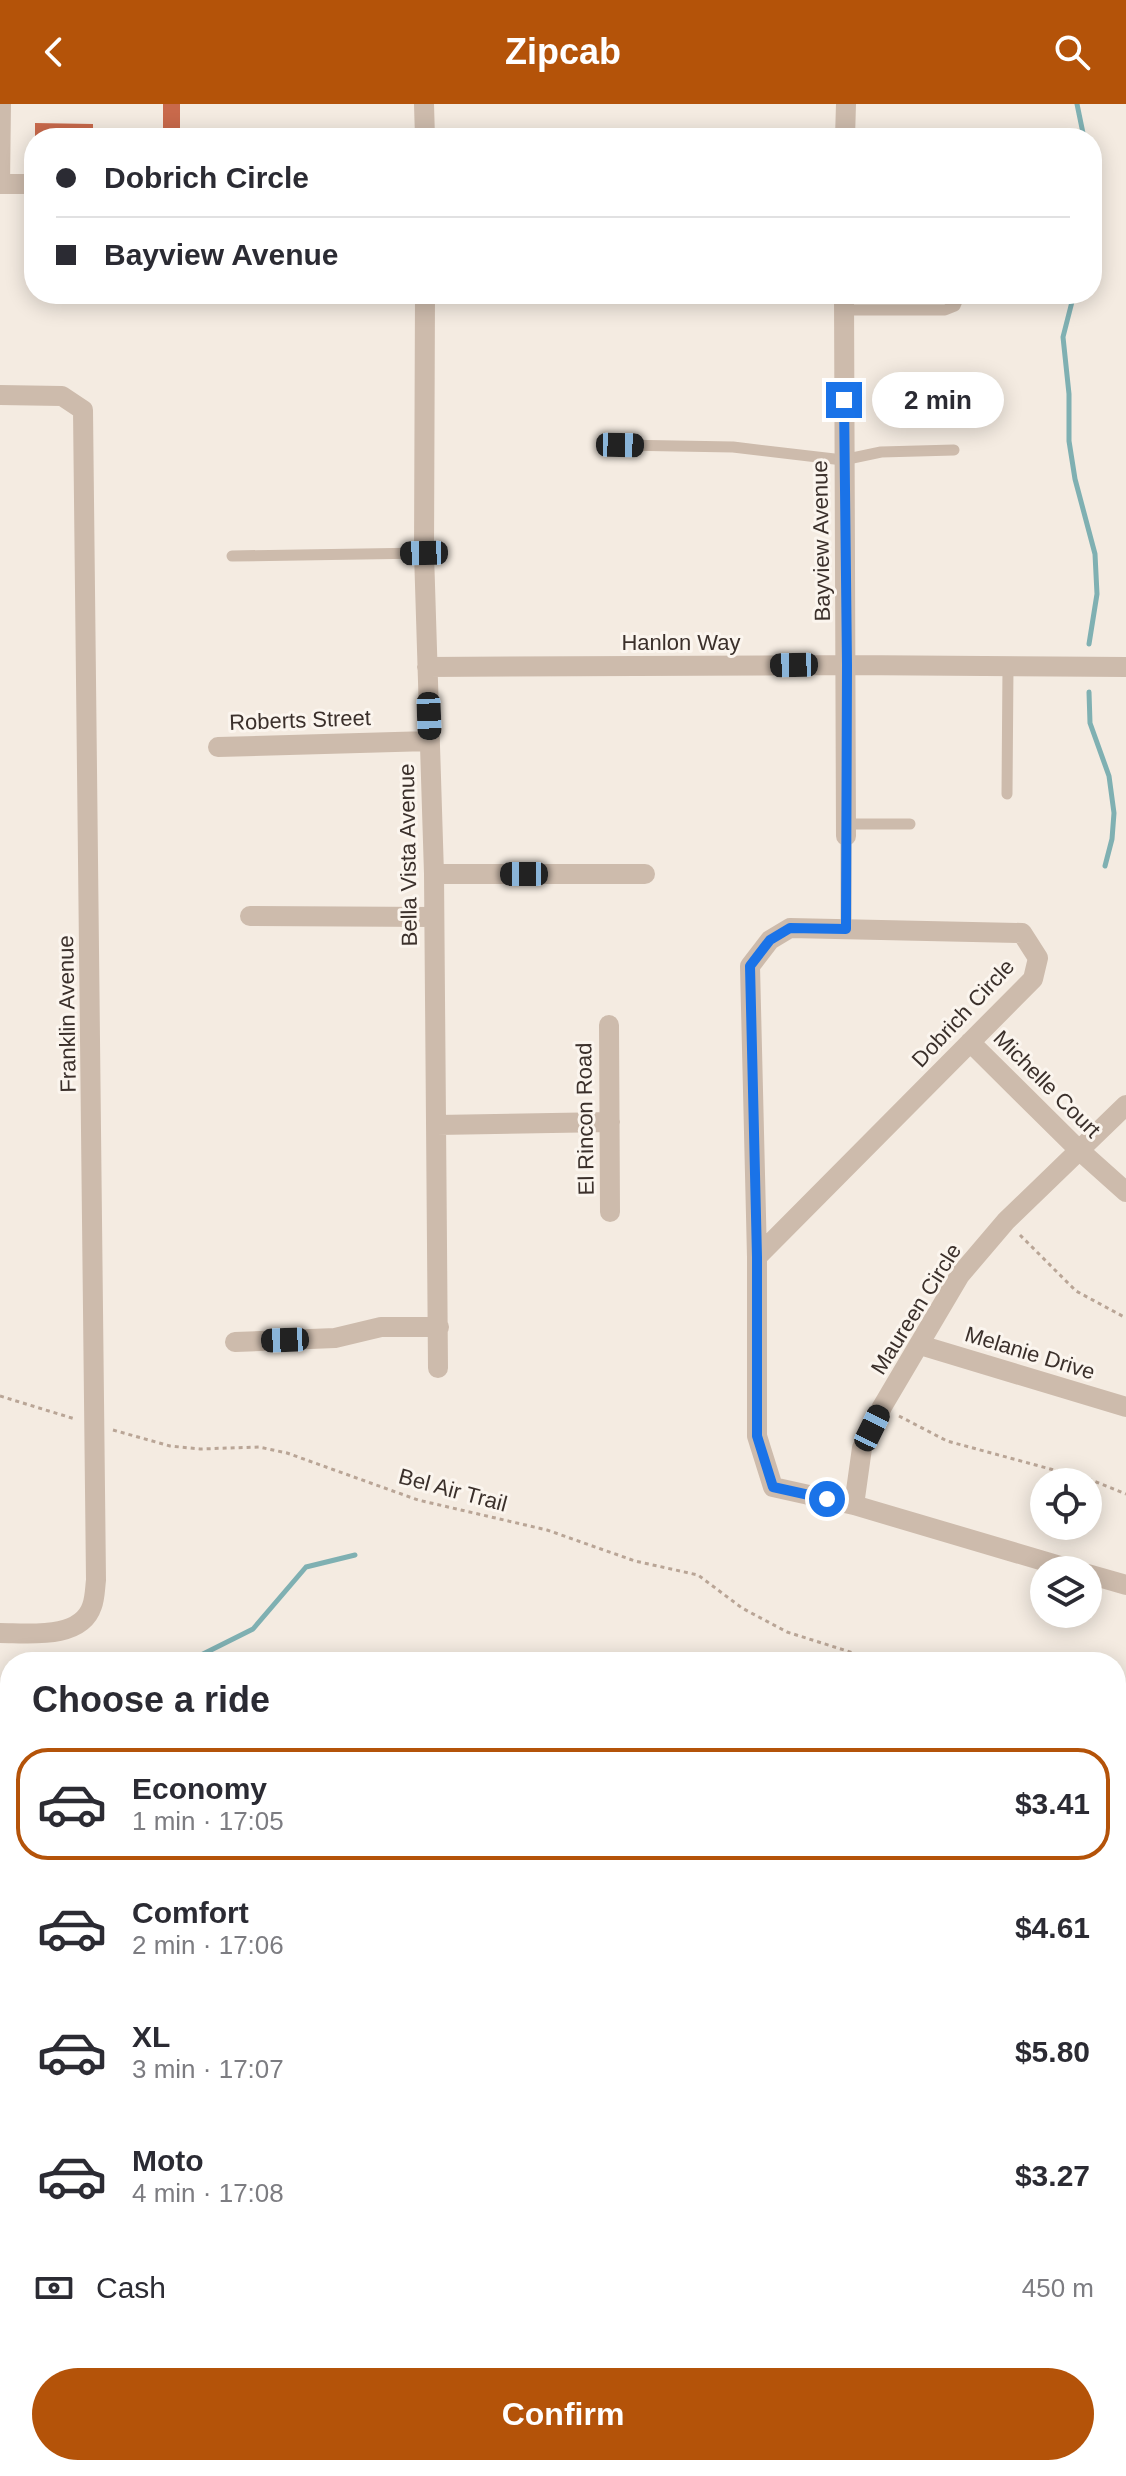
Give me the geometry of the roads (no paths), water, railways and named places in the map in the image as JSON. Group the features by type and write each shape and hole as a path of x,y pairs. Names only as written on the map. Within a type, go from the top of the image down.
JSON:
{"street":[{"path":"1,104 0,184 24,184"},
{"path":"424,104 425,128"},
{"path":"845,128 846,104"},
{"name":"Bella Vista Avenue","path":"425,304 424,553 434,874 438,1368"},
{"name":"Bayview Avenue","path":"844,304 846,830"},
{"name":"Franklin Avenue","path":"0,395 62,396 83,410 96,1425 96,1580 93,1605 87,1616 74,1626 60,1631 0,1633"},
{"name":"Hanlon Way","path":"427,667 1126,667"},
{"name":"Roberts Street","path":"218,747 430,741"},
{"path":"434,874 645,874"},
{"path":"250,916 433,917"},
{"name":"Dobrich Circle","path":"757,1257 1033,979 1038,958 1022,933 790,928 770,940 750,966 757,1257 757,1436 773,1487 854,1505"},
{"name":"El Rincon Road","path":"609,1025 610,1212"},
{"name":"Michelle Court","path":"970,1042 1126,1192"},
{"name":"Maureen Circle","path":"854,1505 862,1448 882,1407 960,1275 1006,1221 1126,1105"},
{"path":"437,1125 610,1122"},
{"path":"235,1342 335,1338 381,1327 439,1327"},
{"name":"Melanie Drive","path":"920,1345 1126,1407"},
{"path":"854,1505 1030,1557"},
{"path":"1102,1578 1126,1585"}],"lane":[{"path":"869,304 945,310 956,304"},
{"path":"620,445 733,447 843,460 881,452 954,450"},
{"path":"232,556 424,553"},
{"path":"1007,794 1008,666"},
{"path":"846,929 846,830 910,824"}],"waterway":[{"path":"1077,104 1082,128"},
{"path":"1071,304 1063,337 1069,394 1069,441 1075,479 1095,554 1097,594 1089,644"},
{"path":"1089,692 1090,723 1109,776 1114,813 1105,866"},
{"path":"207,1652 253,1629 306,1567 355,1555"}]}
